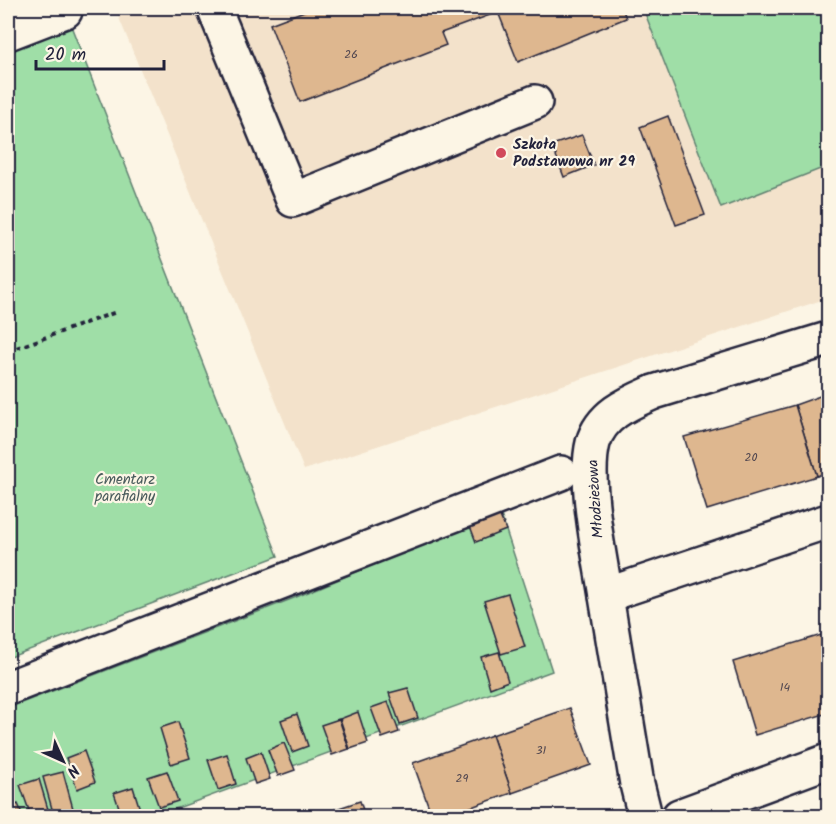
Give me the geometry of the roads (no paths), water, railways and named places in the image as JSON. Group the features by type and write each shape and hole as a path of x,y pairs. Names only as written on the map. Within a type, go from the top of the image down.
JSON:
{"street":[{"path":"214,8 293,200 535,102"},
{"path":"8,33 65,11"},
{"name":"Młodzieżowa","path":"645,816 637,784 594,515 591,468 593,442 606,419 618,410 654,392 828,339"},
{"path":"8,688 561,473"},
{"path":"606,596 828,521"},
{"path":"679,816 828,761"}],"place":[{"name":"Szkoła Podstawowa nr 29","path":"501,153"}],"park label":[{"name":"Cmentarz parafialny","path":"125,488"}]}
